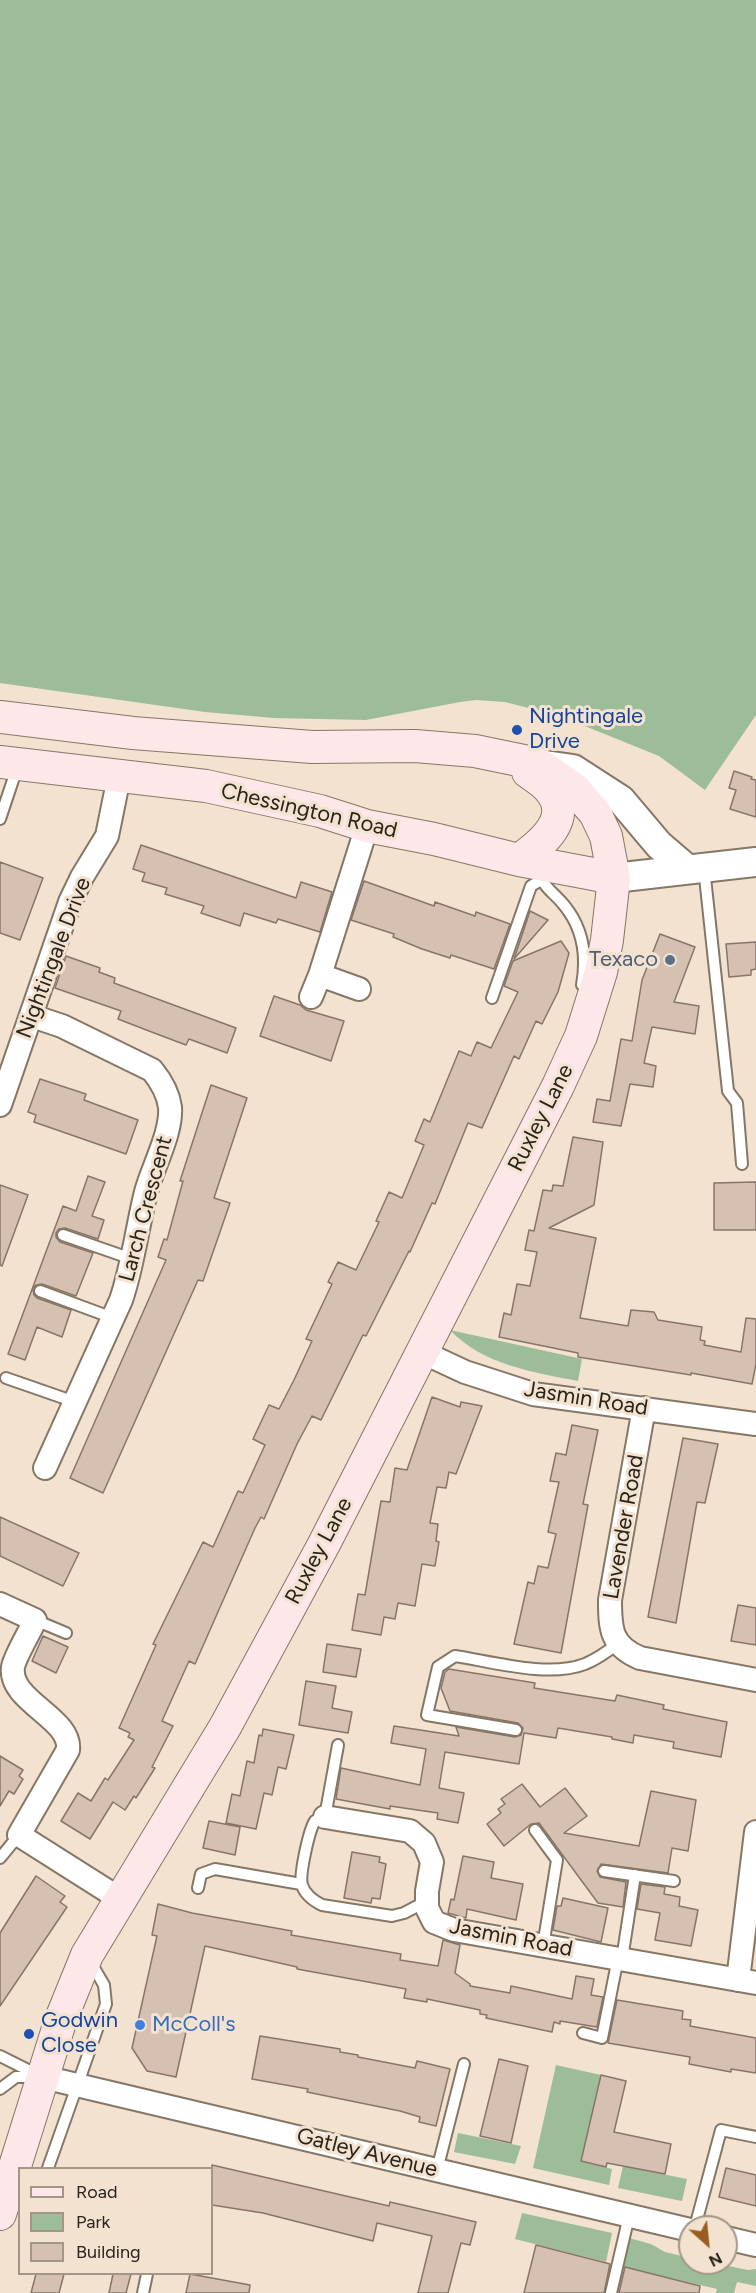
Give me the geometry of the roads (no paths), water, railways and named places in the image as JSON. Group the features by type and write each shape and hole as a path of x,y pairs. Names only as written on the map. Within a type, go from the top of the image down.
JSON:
{"main road":[{"path":"0,717 133,733 300,746 329,748 415,746 496,755 538,764 574,789 595,813 606,836 614,878"},
{"path":"496,755 526,771 550,790 557,805 558,819 532,868"},
{"name":"Chessington Road","path":"9,763 206,786 320,811 367,826 434,839 532,868 614,878"},
{"name":"Ruxley Lane","path":"6,2196 61,2019 87,1955 225,1727 324,1544 558,1086 601,972 614,878"}],"street":[{"path":"538,764 573,769 621,800 659,845 695,868"},
{"name":"Nightingale Drive","path":"0,1105 70,902 107,836 119,777"},
{"path":"311,997 367,826"},
{"name":"Chessington Road","path":"614,878 756,862"},
{"path":"320,975 359,989"},
{"name":"Larch Crescent","path":"32,1016 62,1026 152,1070 167,1092 169,1120 147,1191 128,1279 45,1468"},
{"name":"Jasmin Road","path":"422,1352 465,1372 533,1394 756,1424"},
{"name":"Lavender Road","path":"617,1644 610,1622 610,1600 644,1408"},
{"path":"0,1604 35,1620 13,1667 15,1681 25,1695 65,1734 69,1742 68,1750 19,1835 120,1899"},
{"path":"617,1644 625,1652 640,1658 756,1680"},
{"name":"Jasmin Road","path":"325,1817 410,1832 424,1843 432,1862 426,1891 427,1908 434,1922 454,1930 747,1982 756,1832"},
{"name":"Gatley Avenue","path":"43,2077 678,2227"},
{"path":"738,2241 756,2245"}],"lane":[{"path":"0,819 9,763"},
{"path":"532,868 542,884 565,906 574,921 584,948 585,967 579,997"},
{"path":"492,998 531,886 532,868"},
{"path":"695,868 728,1091 737,1103 742,1164"},
{"path":"63,1235 132,1259"},
{"path":"40,1291 113,1317"},
{"path":"6,1378 75,1402"},
{"path":"35,1620 66,1633"},
{"path":"516,1730 428,1715 438,1666 455,1656 547,1670 564,1669 584,1665 600,1657 617,1644"},
{"path":"301,1884 311,1827 315,1821 325,1817 338,1745"},
{"path":"535,1830 557,1860 543,1946"},
{"path":"0,1858 19,1835"},
{"path":"198,1888 201,1874 215,1869 301,1884 314,1901 322,1905 372,1913 392,1916 404,1913 427,1901"},
{"path":"604,1870 674,1881"},
{"path":"583,2033 602,2038 620,1959 635,1875"},
{"path":"49,2167 106,2004 104,1985 87,1955"},
{"path":"0,2056 43,2077"},
{"path":"437,2170 464,2064"},
{"path":"0,2089 16,2077 43,2077"},
{"path":"698,2215 721,2130 756,2137"},
{"path":"611,2293 629,2216"},
{"path":"143,2293 147,2275"}],"place":[{"name":"Nightingale Drive","path":"517,730"},
{"name":"Texaco","path":"670,960"},
{"name":"McColl's","path":"140,2025"},
{"name":"Godwin Close","path":"29,2034"}]}
